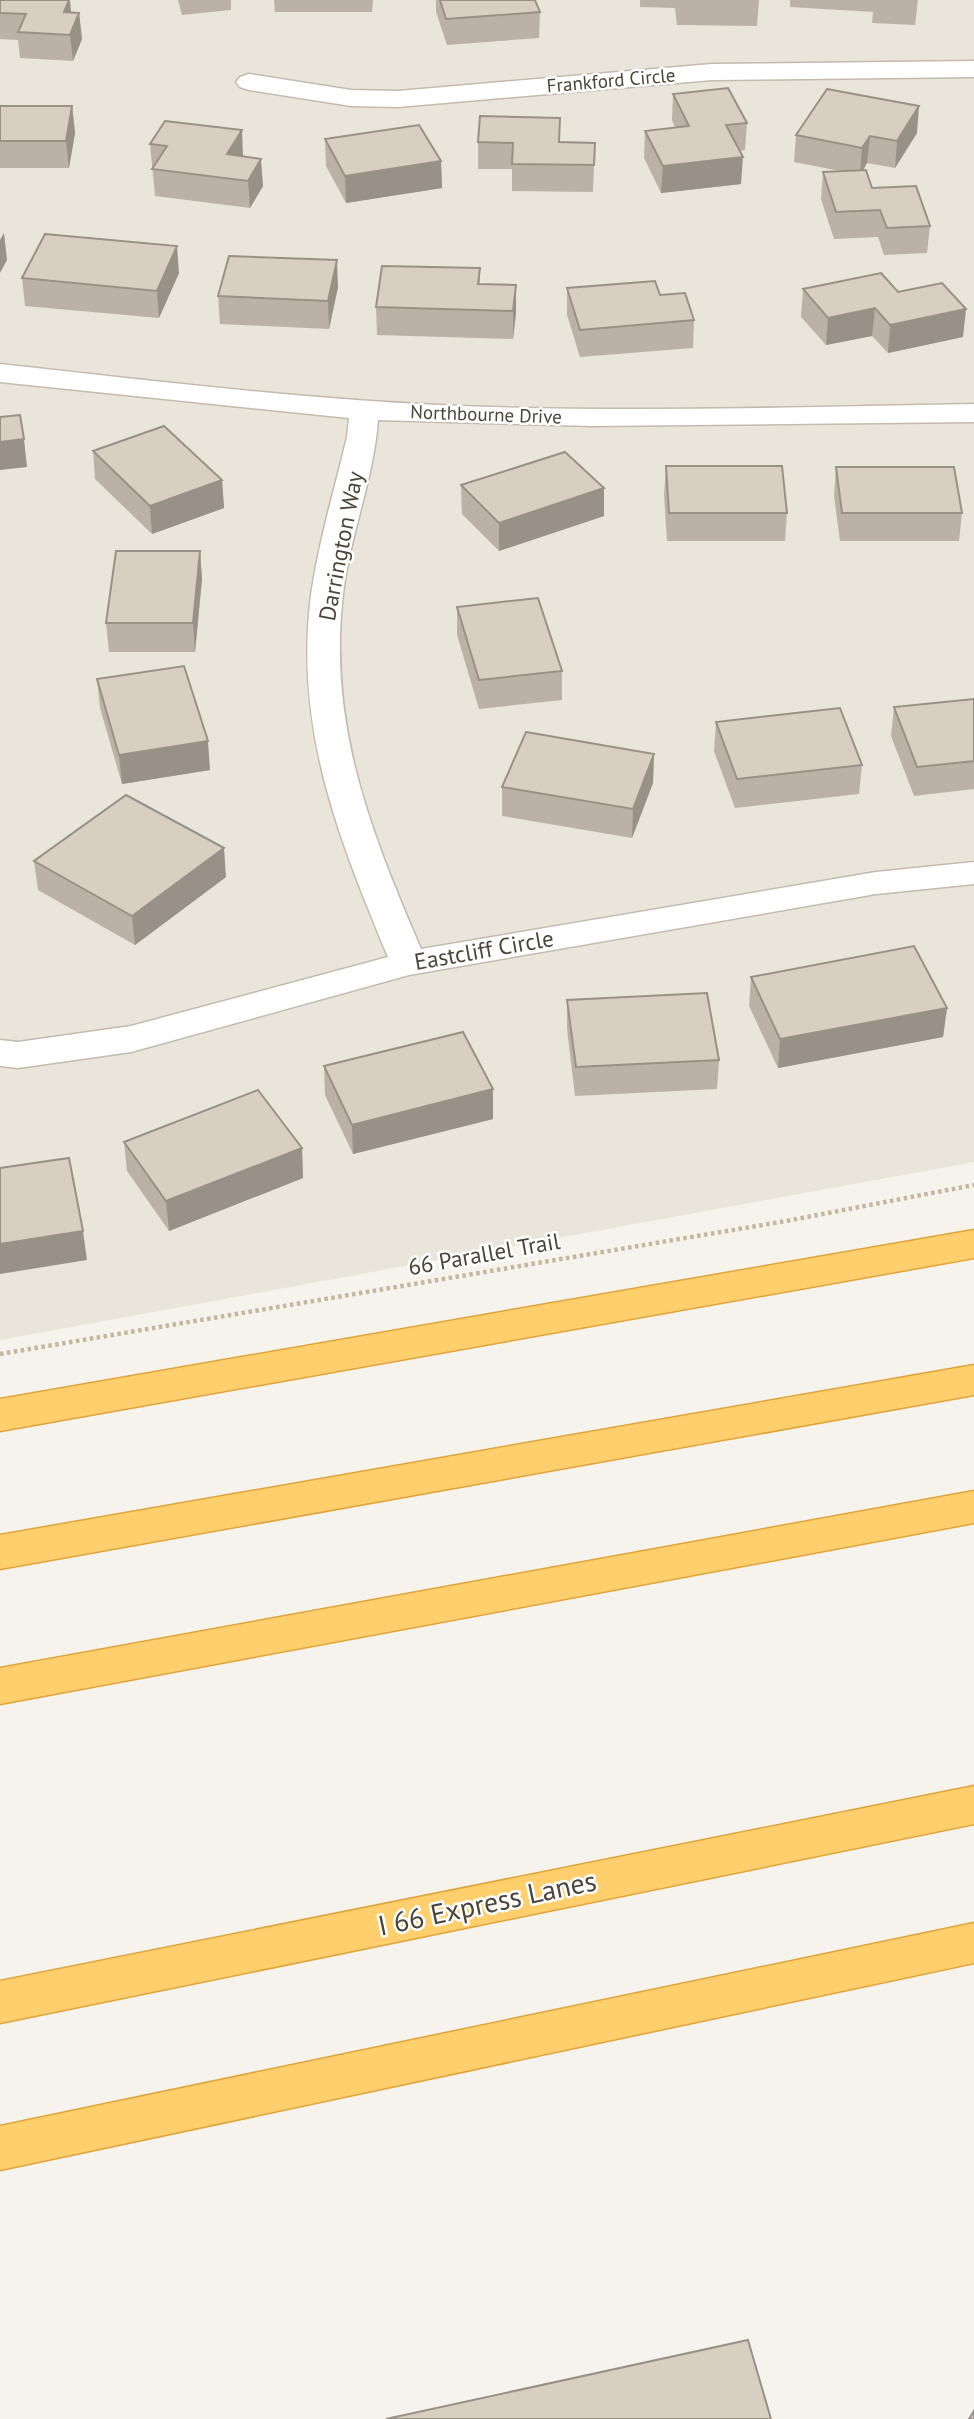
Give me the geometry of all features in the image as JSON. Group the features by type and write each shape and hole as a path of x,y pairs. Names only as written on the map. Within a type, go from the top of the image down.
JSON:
{"highway":[{"path":"0,1415 974,1244"},
{"path":"407,1482 974,1355"},
{"path":"0,1552 974,1380"},
{"path":"0,1686 974,1507"},
{"name":"I 66 Express Lanes","path":"0,2002 974,1805"},
{"path":"0,2148 974,1943"}],"street":[{"name":"Frankford Circle","path":"249,82 351,98 398,99 712,72 974,69"},
{"name":"Northbourne Drive","path":"0,373 364,410 598,417 974,413"},
{"name":"Darrington Way","path":"364,410 362,437 326,604 324,698 333,763 352,830 409,963"},
{"name":"Eastcliff Circle","path":"0,1053 31,1054 131,1038 409,963 876,883 974,873"}],"path":[{"name":"66 Parallel Trail","path":"0,1354 786,1221 974,1185"}],"shaded area":[{"path":"0,0 974,0 974,1162 0,1340"}],"building":[{"path":"0,0 69,0 64,12 79,13 70,35 18,32 26,14 0,13"},
{"path":"440,0 535,0 540,12 446,19"},
{"path":"728,88 747,123 726,125 743,157 663,166 645,131 689,126 673,94"},
{"path":"827,89 919,106 897,141 870,136 862,148 796,135"},
{"path":"0,106 72,106 66,141 0,141"},
{"path":"480,116 560,118 559,142 595,143 594,165 512,164 513,143 478,142"},
{"path":"165,121 242,130 227,154 261,159 248,181 152,169 167,146 150,144"},
{"path":"419,125 441,161 345,176 325,139"},
{"path":"866,170 872,188 916,186 930,226 887,228 880,210 836,212 823,172"},
{"path":"45,234 177,246 157,291 22,278"},
{"path":"229,256 337,260 328,301 218,296"},
{"path":"382,266 480,268 478,284 516,285 513,311 376,307"},
{"path":"881,273 898,292 942,283 966,309 890,325 875,308 828,318 803,289"},
{"path":"655,281 660,295 685,293 694,320 580,330 567,288"},
{"path":"20,415 24,439 0,442 0,417"},
{"path":"164,426 222,480 150,506 93,451"},
{"path":"565,452 604,488 499,523 461,485"},
{"path":"666,466 782,466 787,513 669,513"},
{"path":"836,467 954,467 962,513 842,513"},
{"path":"116,551 200,551 193,623 106,623"},
{"path":"538,598 562,671 479,680 457,607"},
{"path":"184,666 208,741 119,755 97,679"},
{"path":"974,699 974,761 917,767 894,707"},
{"path":"840,708 862,765 737,779 716,722"},
{"path":"526,732 654,754 633,809 502,787"},
{"path":"126,795 224,848 132,916 34,861"},
{"path":"914,946 947,1008 780,1039 751,977"},
{"path":"707,993 719,1060 576,1067 567,1000"},
{"path":"463,1032 493,1089 352,1125 324,1066"},
{"path":"258,1090 302,1148 166,1201 124,1142"},
{"path":"69,1158 83,1231 0,1244 0,1168"},
{"path":"748,2340 771,2419 386,2419"}]}
